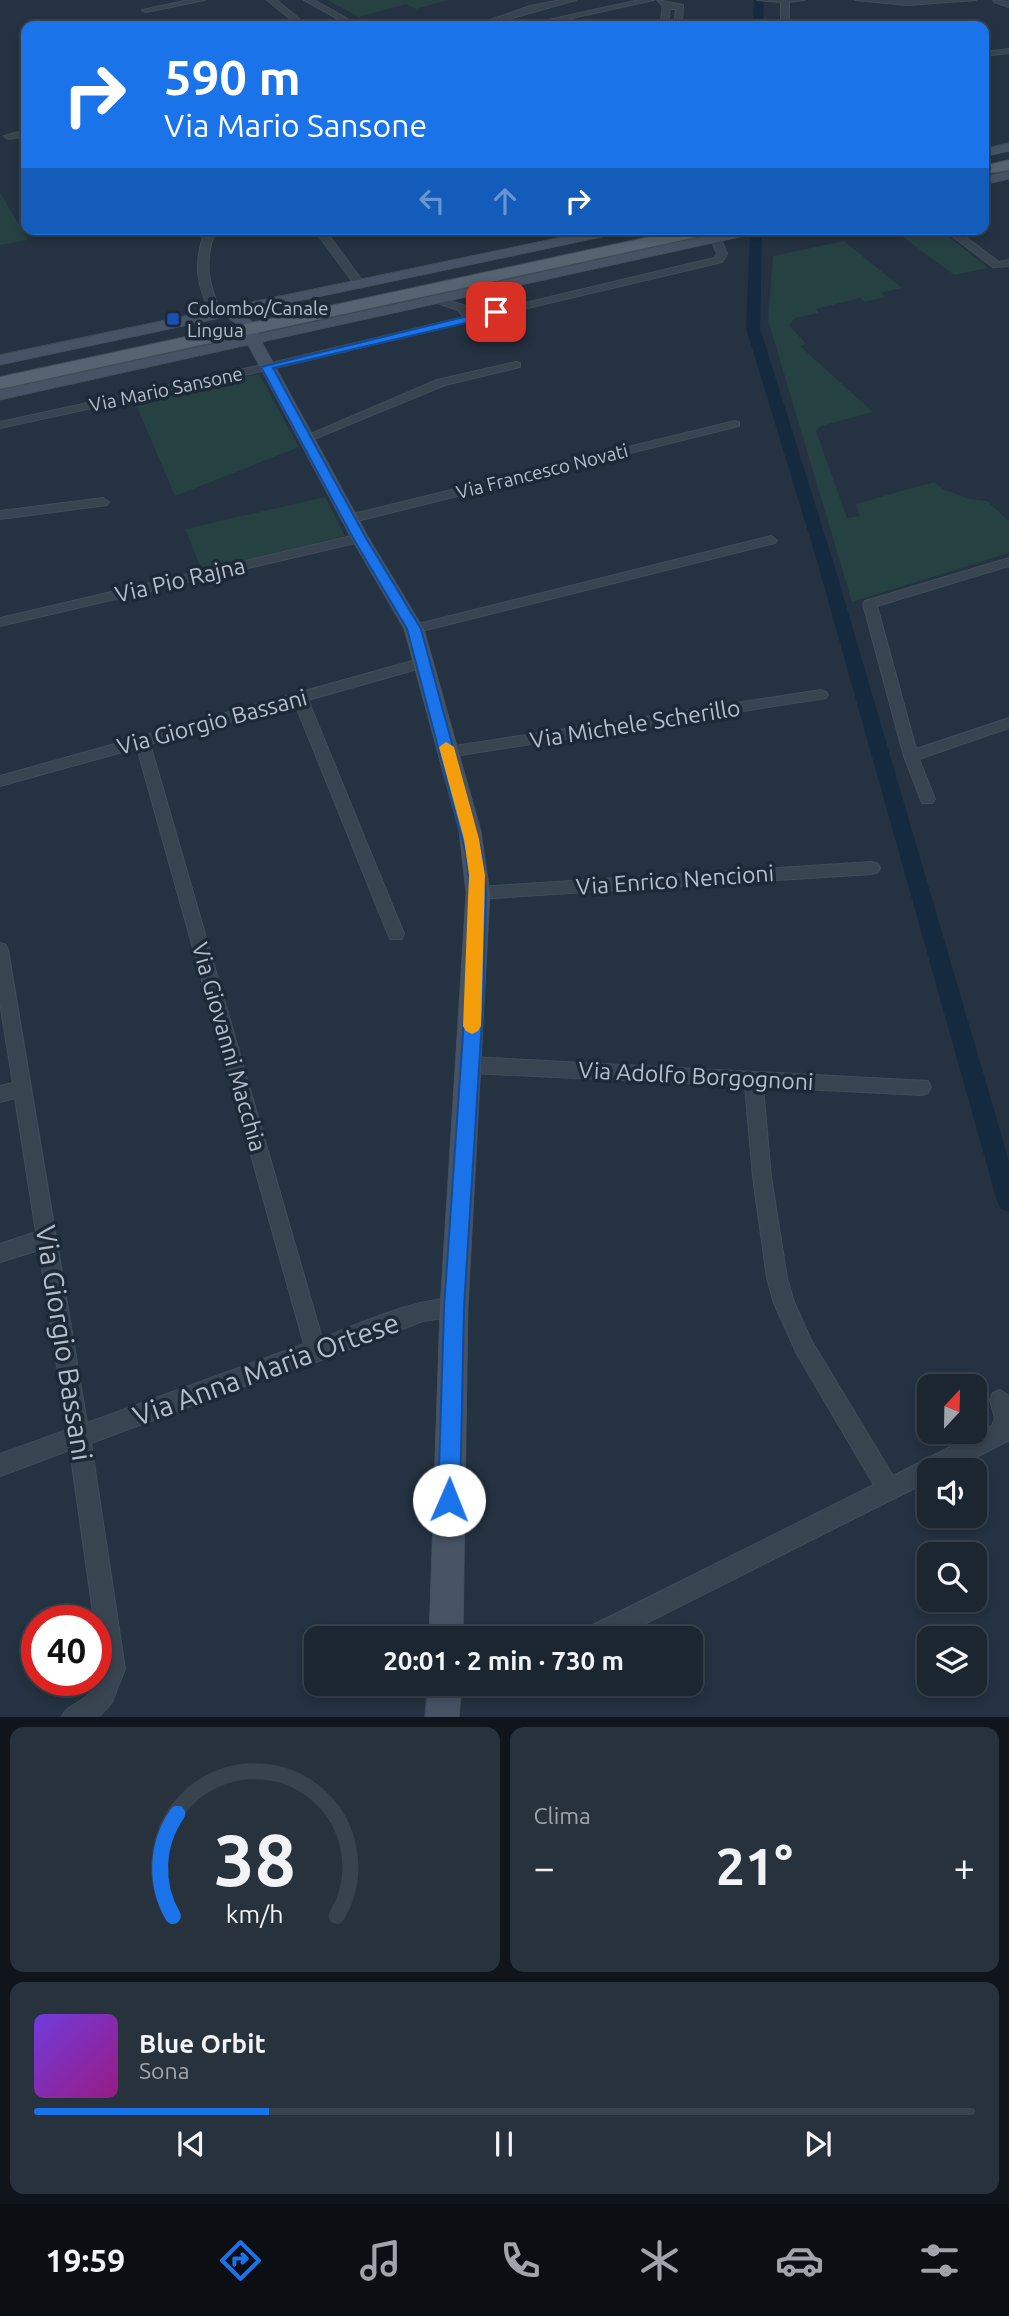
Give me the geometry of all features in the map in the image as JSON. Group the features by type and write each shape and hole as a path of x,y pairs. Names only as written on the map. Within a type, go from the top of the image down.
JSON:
{"main road":[{"path":"989,161 1009,156"},
{"path":"989,169 1009,165"},
{"path":"0,383 239,323 642,235"},
{"path":"0,373 239,323 699,235"}],"street":[{"path":"156,19 141,6 172,0"},
{"path":"146,10 199,0"},
{"path":"273,2 290,0"},
{"path":"308,0 347,21"},
{"path":"493,21 533,8 572,0"},
{"path":"548,21 650,0"},
{"path":"761,0 800,0"},
{"path":"859,0 907,3 972,0"},
{"path":"997,0 1009,5"},
{"path":"785,1 785,21"},
{"path":"273,2 298,21"},
{"path":"664,21 664,3 680,7 679,21"},
{"path":"989,53 1009,51"},
{"path":"8,136 21,134"},
{"path":"989,152 1009,147"},
{"path":"989,180 1009,175"},
{"path":"209,235 200,270 267,367 354,528 414,629 471,839 478,893 454,1308 446,1626"},
{"path":"323,235 356,279"},
{"path":"0,395 239,323 597,235"},
{"path":"0,360 68,344 438,300 701,235"},
{"name":"Via Mario Sansone","path":"0,425 267,367 718,260 722,254 710,235"},
{"path":"955,235 997,265 1009,263"},
{"path":"438,300 462,308 471,318"},
{"path":"68,344 101,351"},
{"path":"305,439 441,383 516,365"},
{"name":"Via Francesco Novati","path":"354,528 735,424"},
{"path":"0,515 103,502"},
{"name":"Via Pio Rajna","path":"0,622 354,528"},
{"path":"414,629 771,540"},
{"path":"927,799 911,756 870,604 1009,562"},
{"name":"Via Giorgio Bassani","path":"0,781 423,663"},
{"name":"Via Michele Scherillo","path":"448,752 821,695"},
{"path":"300,698 396,934"},
{"path":"911,756 1009,723"},
{"name":"Via Giovanni Macchia","path":"142,741 316,1352"},
{"name":"Via Enrico Nencioni","path":"478,893 872,868"},
{"name":"Via Giorgio Bassani","path":"0,950 79,1436 113,1669 107,1691 93,1708 73,1717"},
{"name":"Via Adolfo Borgognoni","path":"470,1065 922,1087"},
{"path":"753,1079 762,1177 784,1303 804,1346 889,1490"},
{"path":"0,1094 22,1088"},
{"path":"0,1252 47,1238"},
{"name":"Via Anna Maria Ortese","path":"0,1465 423,1311 454,1308"},
{"path":"615,1626 1003,1432 1008,1418 1000,1400"}],"green space":[{"path":"327,0 449,0 416,9 406,4 359,17"},
{"path":"0,192 21,228 21,235 25,235 28,240 0,245"},
{"path":"900,235 947,235 988,268 954,275"},
{"path":"844,241 902,288 881,293 886,297 865,302 860,298 816,309 819,313 795,318 789,325 806,344 800,346 873,412 821,426 816,431 847,518 860,516 856,504 934,482 943,489 969,499 987,501 1009,521 1009,553 852,602 768,320 773,256"},
{"path":"259,374 299,447 175,496 134,400"},
{"path":"325,497 345,536 202,570 185,529"}],"waterway":[{"path":"758,21 759,0"},
{"path":"756,237 753,328 825,561 1009,1201"}],"slow traffic":[{"path":"446,747 471,839 477,875 472,1026"}],"place":[{"name":"Colombo/Canale Lingua","path":"173,319"}],"route":[{"path":"449,1500 454,1308 474,1004 478,893 474,854 414,629 360,538 267,367 496,312"}]}
